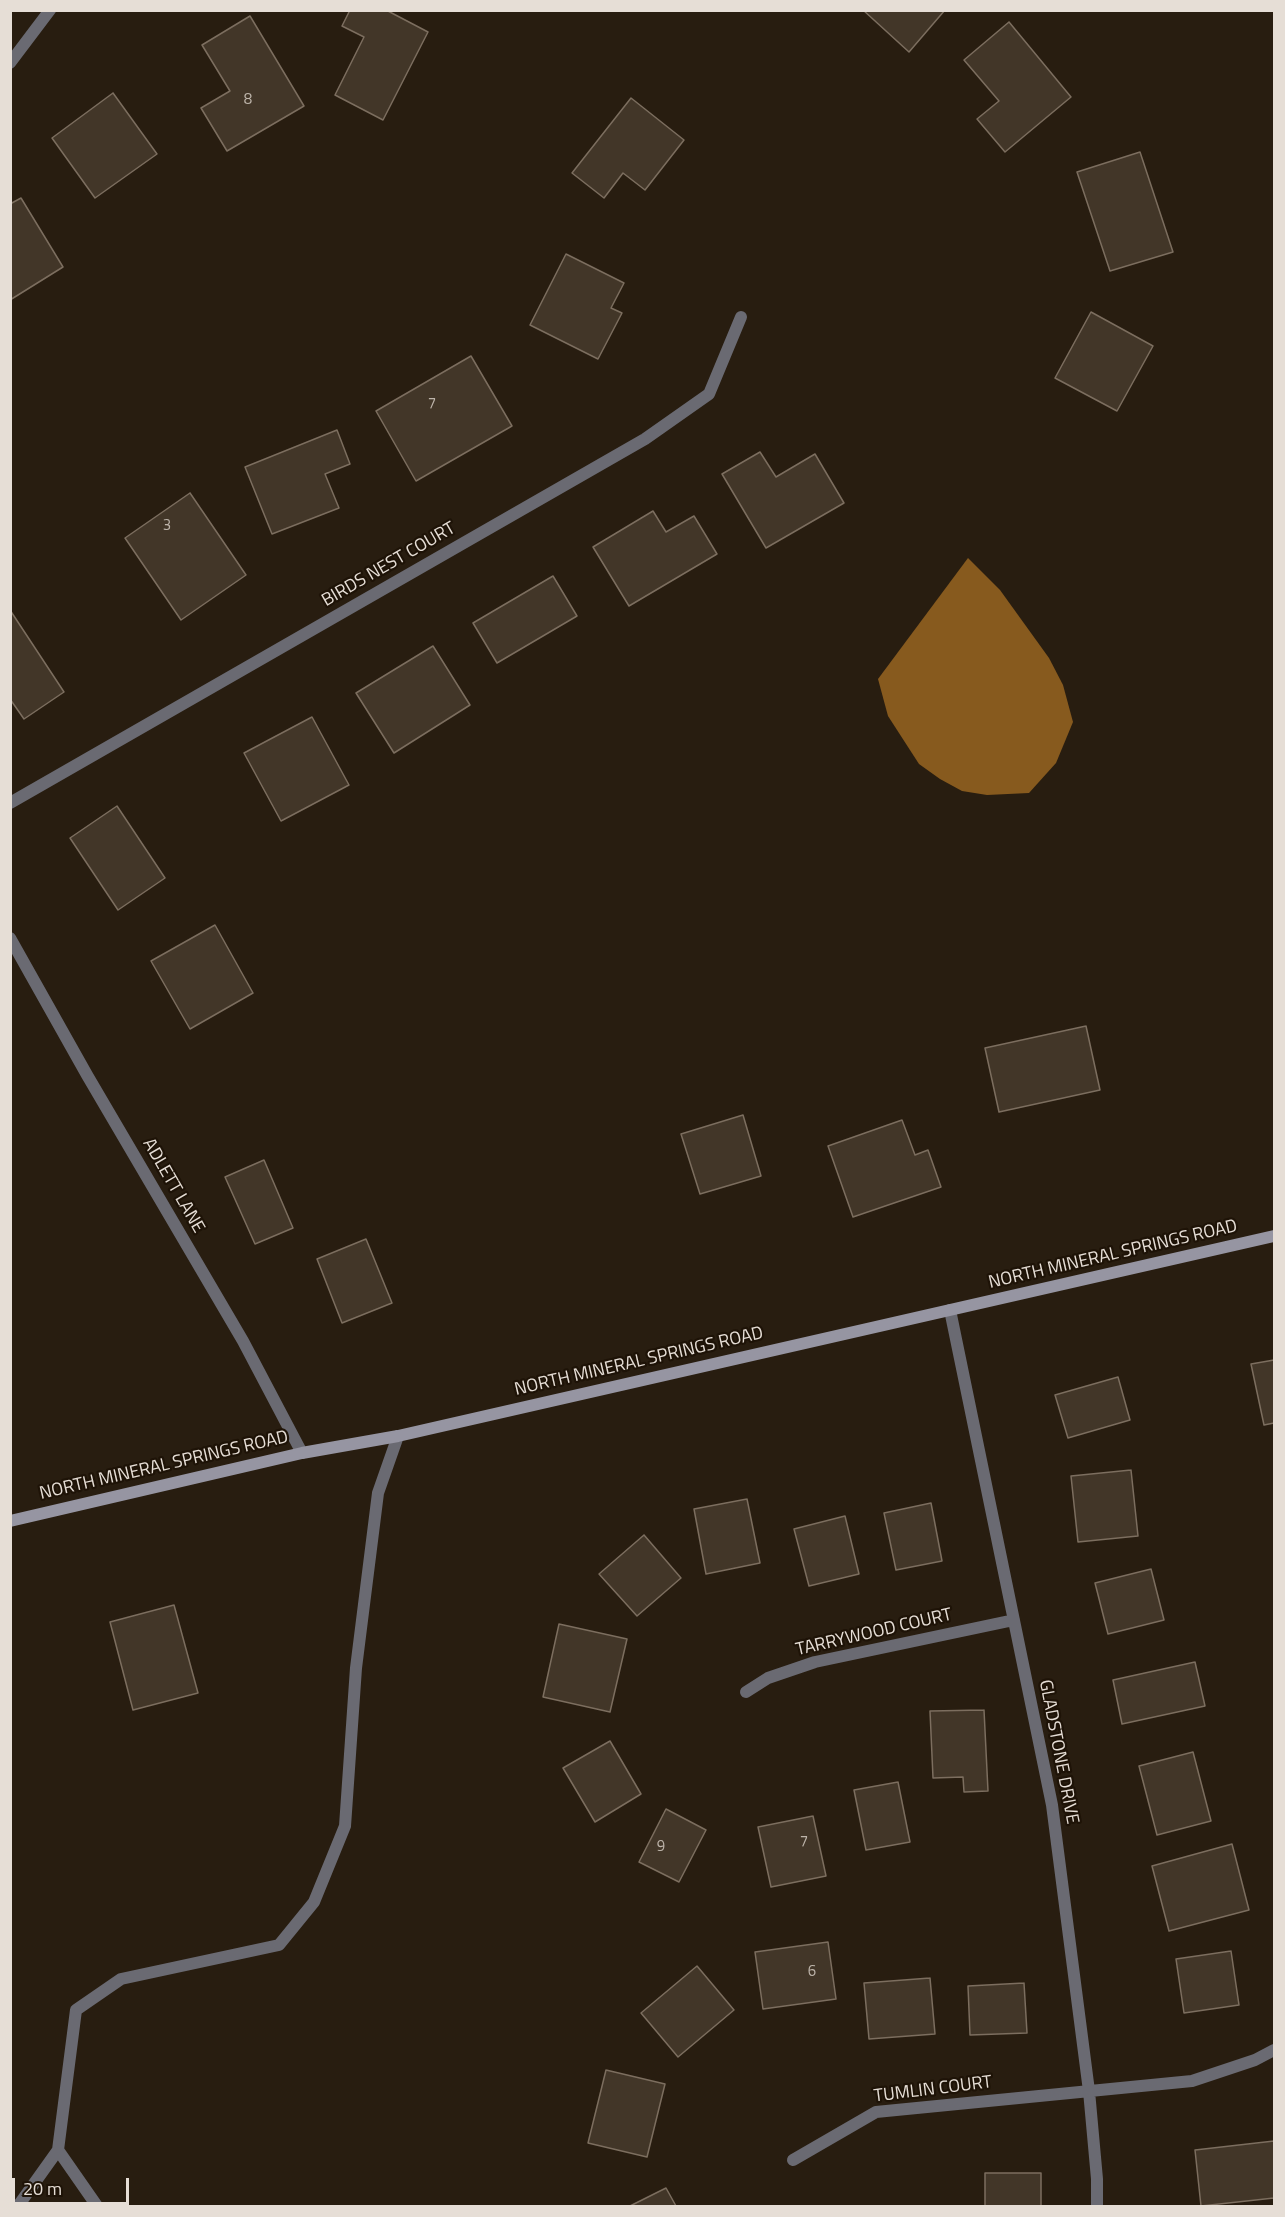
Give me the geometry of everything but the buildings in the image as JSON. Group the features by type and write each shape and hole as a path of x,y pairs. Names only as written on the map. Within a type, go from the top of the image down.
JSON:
{"street":[{"path":"10,63 50,10"},
{"name":"BIRDS NEST COURT","path":"10,803 645,439 709,394 741,317"},
{"name":"ADLETT LANE","path":"10,938 87,1075 243,1341 303,1453"},
{"name":"NORTH MINERAL SPRINGS ROAD","path":"10,1521 303,1453 398,1436 1275,1236"},
{"name":"GLADSTONE DRIVE","path":"950,1310 1052,1805 1089,2091 1097,2179 1097,2206"},
{"path":"18,2206 58,2150 76,2010 121,1979 279,1945 314,1902 345,1826 356,1668 378,1493 398,1436"},
{"name":"TARRYWOOD COURT","path":"746,1692 768,1678 815,1662 1014,1620"},
{"name":"TUMLIN COURT","path":"793,2160 876,2112 1192,2081 1255,2060 1275,2050"},
{"path":"58,2150 98,2206"}],"shaded area":[{"path":"968,558 1000,590 1049,658 1063,685 1073,722 1056,763 1029,793 987,795 962,791 919,764 888,716 878,679"}]}
